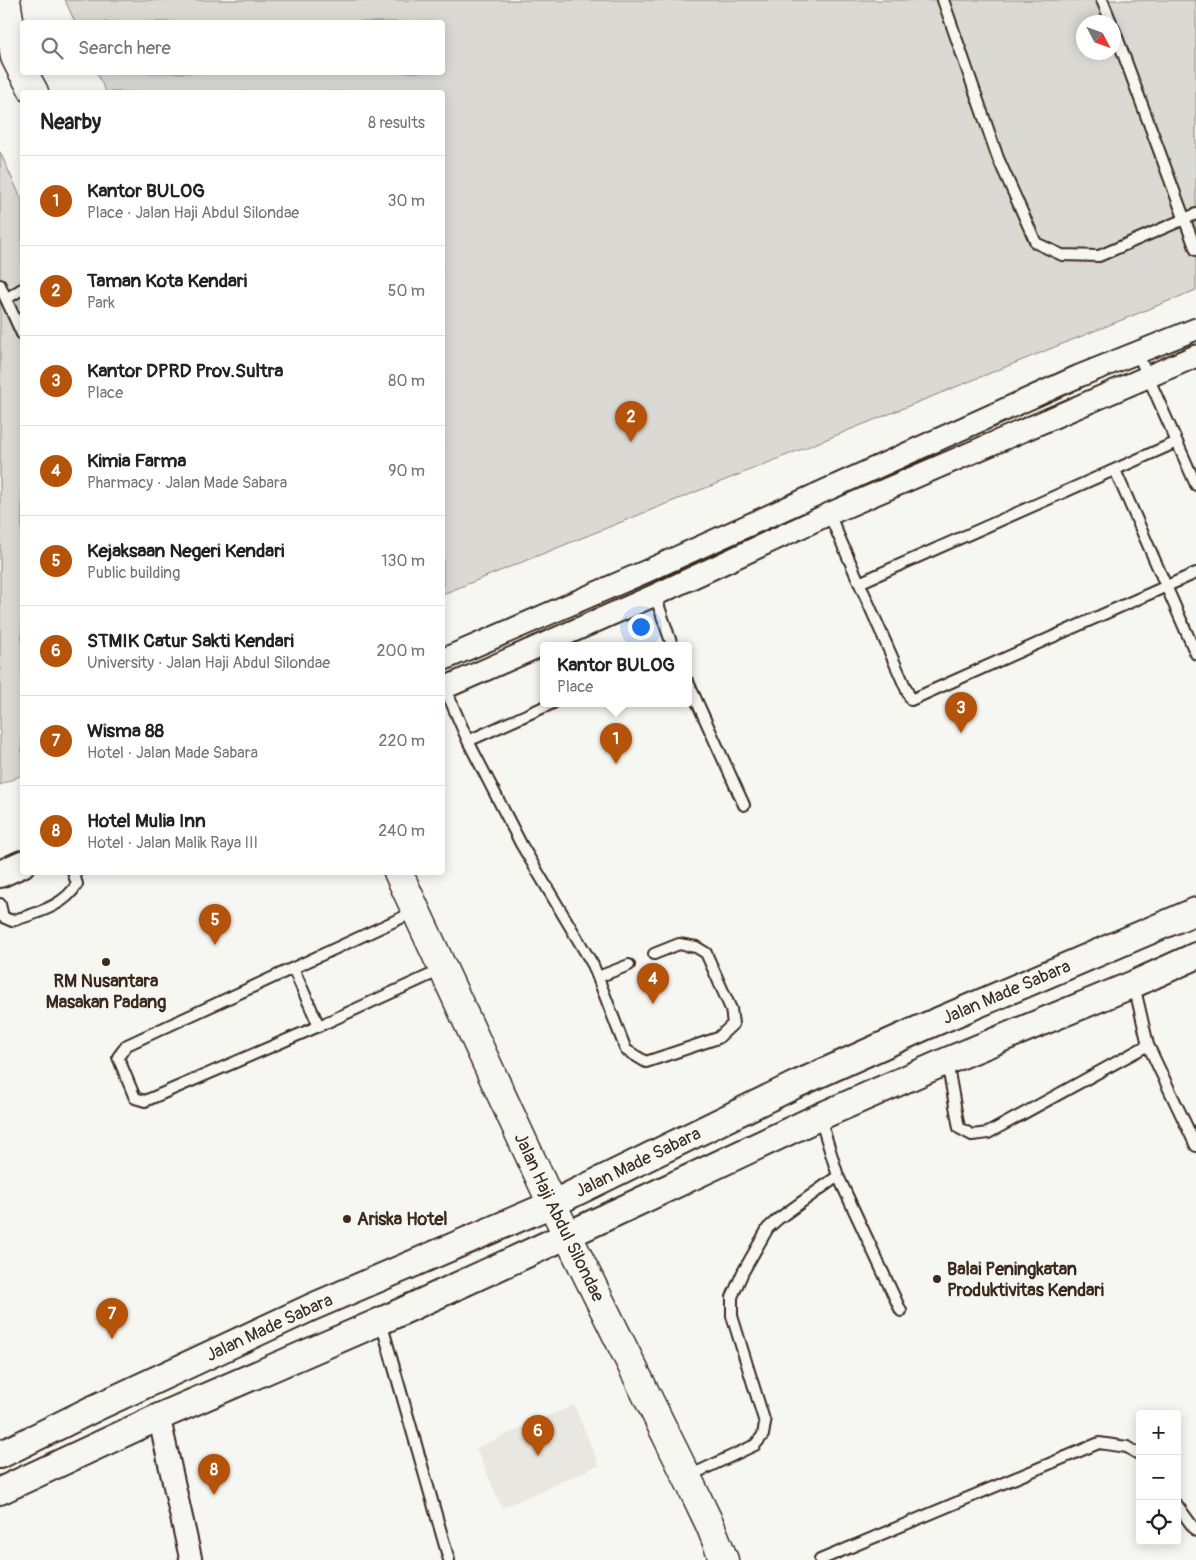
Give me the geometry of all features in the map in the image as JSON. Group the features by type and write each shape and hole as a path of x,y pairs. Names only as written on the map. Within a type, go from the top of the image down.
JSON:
{"highway":[{"path":"6,0 15,61"},
{"path":"24,75 33,90"},
{"name":"Jalan Haji Abdul Silondae","path":"399,875 552,1204 687,1477 724,1560"}],"street":[{"path":"445,659 648,571 1079,376 1196,329"},
{"path":"550,642 829,514 1196,356"},
{"path":"445,689 540,646"},
{"path":"0,874 20,865"},
{"name":"Jalan Made Sabara","path":"0,1455 93,1409 312,1307 552,1204 795,1085 924,1027 1196,911"},
{"name":"Jalan Made Sabara","path":"0,1491 159,1417 381,1321 819,1117 1196,956"},
{"path":"159,1417 191,1560"}],"lane":[{"path":"942,0 998,158 1036,243 1062,255 1099,256 1196,214"},
{"path":"1102,0 1108,15"},
{"path":"1121,49 1196,250"},
{"path":"0,285 20,330"},
{"path":"6,300 20,291"},
{"path":"1137,352 1196,485"},
{"path":"859,583 1177,442"},
{"path":"1115,470 1196,654"},
{"path":"829,514 911,700 1196,572"},
{"path":"655,595 671,642"},
{"path":"445,691 468,742 521,844 593,965 626,1050 646,1062 718,1038 733,1024 731,1009 706,953 696,947 679,944 654,954"},
{"path":"692,691 744,806"},
{"path":"468,742 544,707"},
{"path":"0,904 3,917 12,921 52,907 73,892 77,884 74,875"},
{"path":"417,911 127,1045 118,1057 124,1075 135,1098 145,1101 319,1026 442,970"},
{"path":"598,977 629,965"},
{"path":"293,968 319,1026"},
{"path":"1134,984 1148,1045 1196,1146"},
{"path":"947,1061 959,1128 972,1136 988,1133 1148,1045"},
{"path":"819,1117 838,1176 901,1311"},
{"path":"687,1477 755,1445 763,1435 765,1423 732,1316 732,1297 743,1272 768,1228 778,1218 838,1176"},
{"path":"381,1321 449,1560"},
{"path":"820,1560 839,1556 1099,1443 1127,1447 1136,1453"},
{"path":"1181,1510 1196,1531"}],"shaded area":[{"path":"65,0 1196,0 1196,290 445,593 445,90 105,90 98,75 445,75 445,20 74,20"},
{"path":"0,152 20,196 20,776 0,785"},
{"path":"574,1405 599,1465 502,1508 476,1448"}],"place":[{"name":"Taman Kota Kendari","path":"631,442"},
{"name":"Kantor DPRD Prov.Sultra","path":"961,733"},
{"name":"Kantor BULOG","path":"616,764"},
{"name":"Kejaksaan Negeri Kendari","path":"215,945"},
{"name":"RM Nusantara Masakan Padang","path":"106,962"},
{"name":"Kimia Farma","path":"653,1004"},
{"name":"Ariska Hotel","path":"347,1219"},
{"name":"Balai Peningkatan Produktivitas Kendari","path":"937,1279"},
{"name":"Wisma 88","path":"112,1339"},
{"name":"STMIK Catur Sakti Kendari","path":"538,1456"},
{"name":"Hotel Mulia Inn","path":"214,1495"}]}
